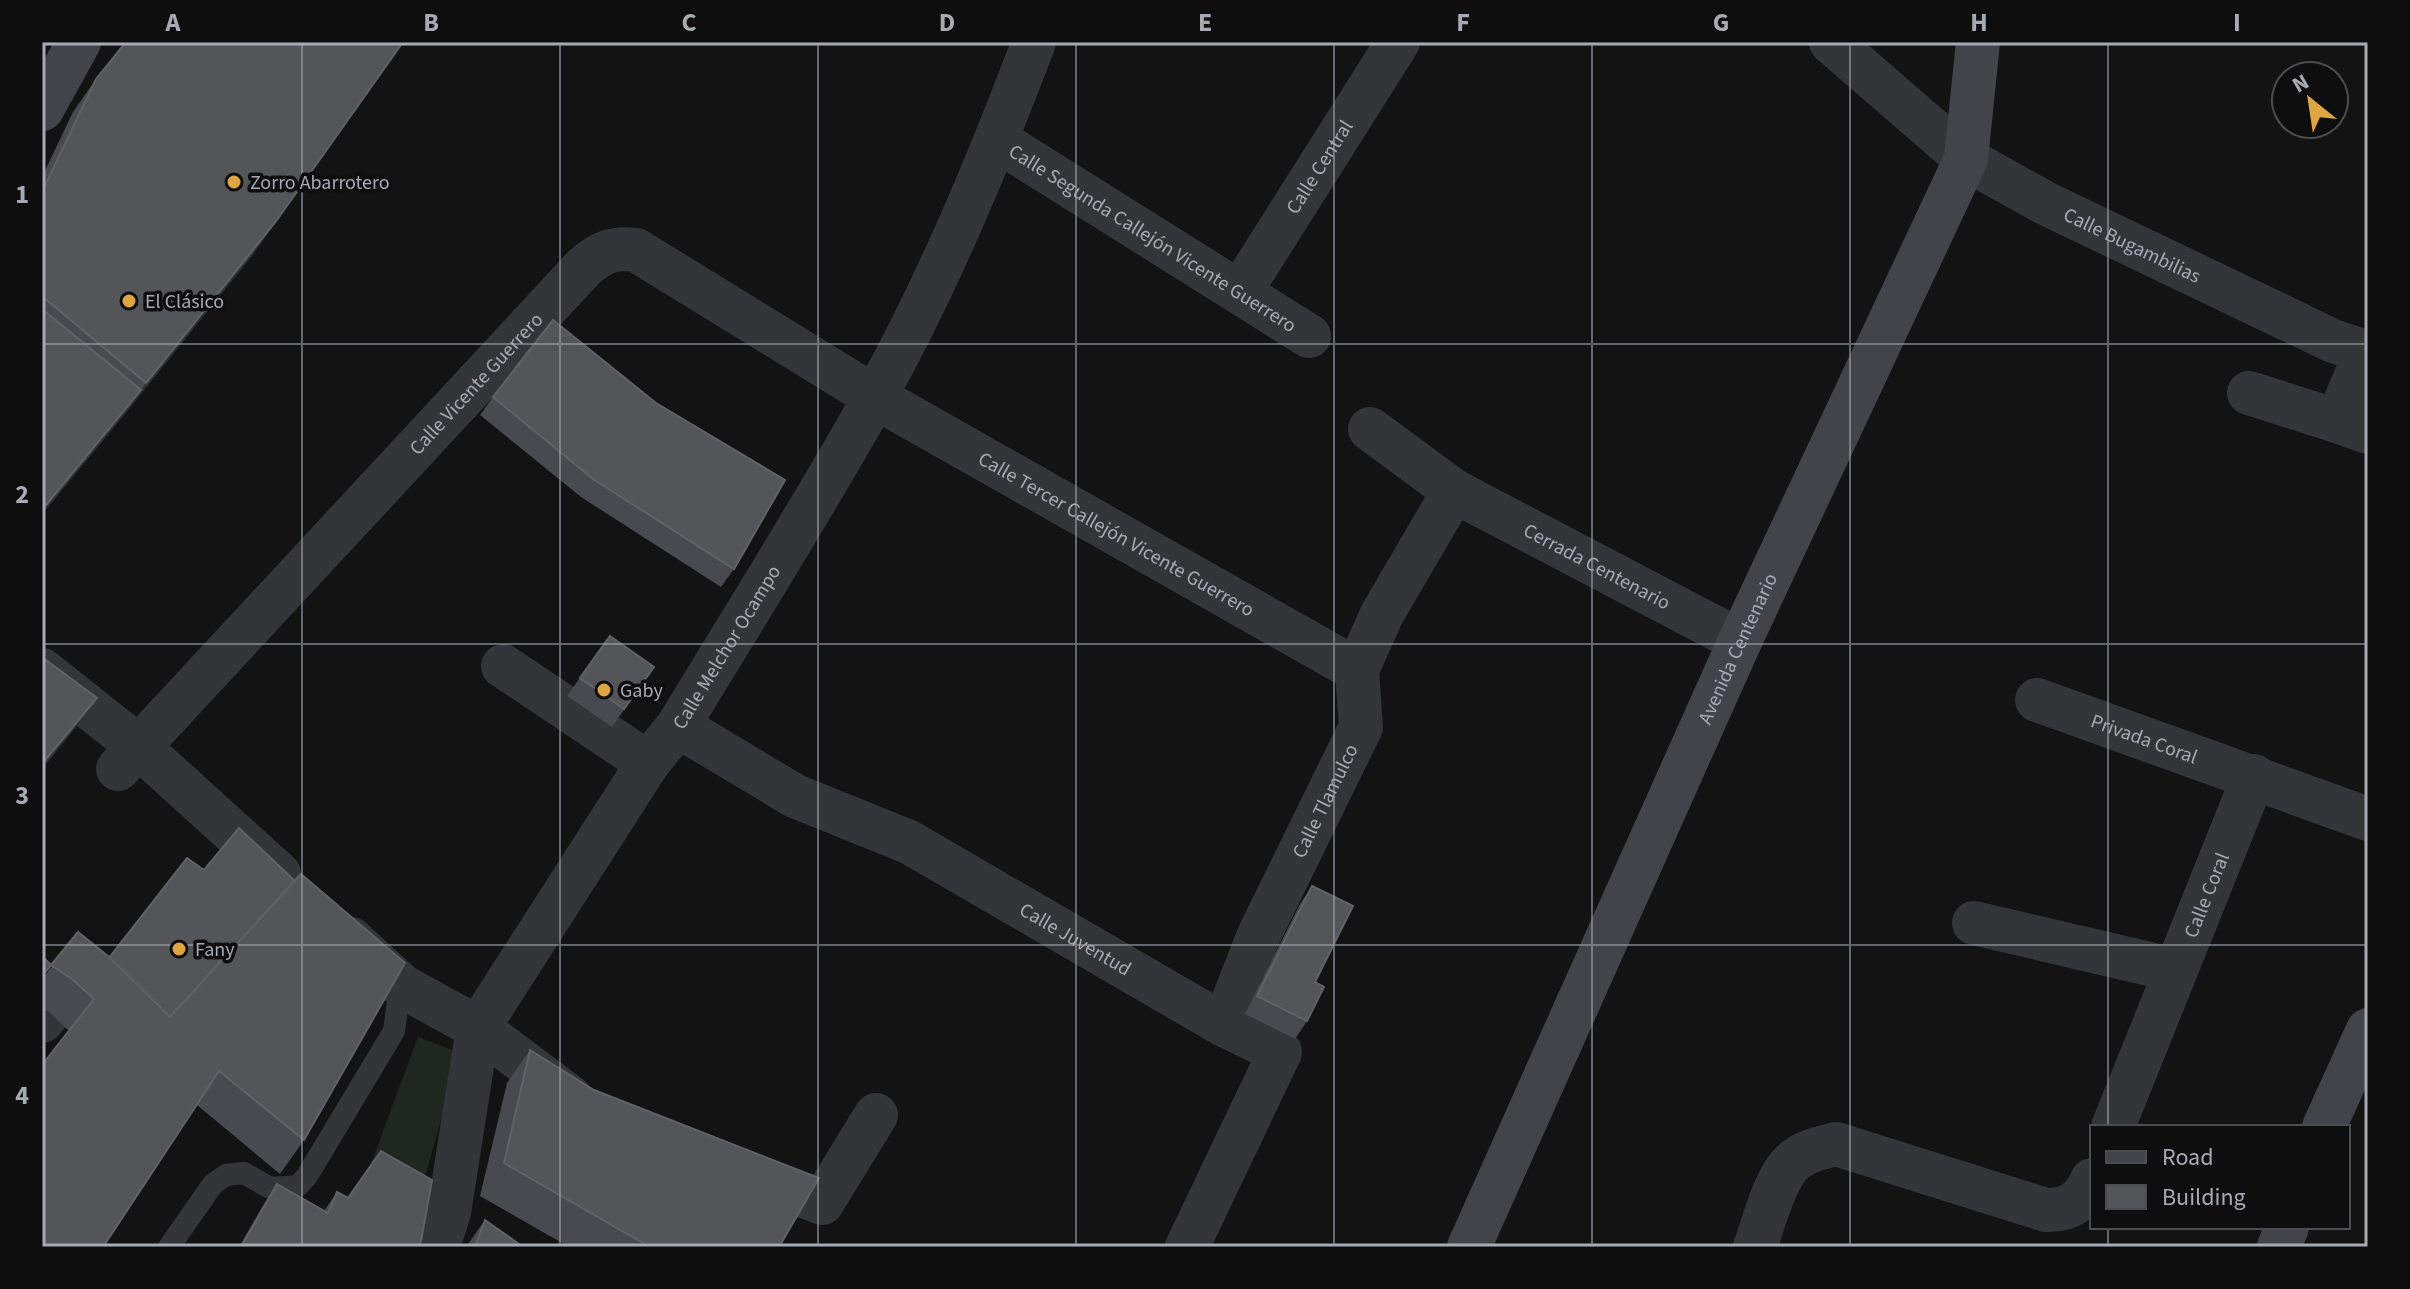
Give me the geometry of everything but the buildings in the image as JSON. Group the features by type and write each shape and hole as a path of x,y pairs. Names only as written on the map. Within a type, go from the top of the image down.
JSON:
{"main road":[{"path":"42,109 79,42"},
{"name":"Avenida Centenario","path":"1469,1247 1740,641 1966,159 1978,42"},
{"path":"2325,1125 2368,1030"}],"street":[{"name":"Calle Melchor Ocampo","path":"457,1231 478,1028 648,763 678,726 875,397 924,303 997,140 1034,42"},
{"name":"Calle Bugambilias","path":"1831,42 1966,159 2045,203 2333,341 2367,348 2352,427"},
{"name":"Calle Central","path":"1240,292 1395,43"},
{"name":"Calle Segunda Callejón Vicente Guerrero","path":"997,140 1309,336"},
{"name":"Calle Vicente Guerrero","path":"128,758 585,266 600,254 618,248 636,250 875,397"},
{"path":"2249,393 2352,427"},
{"name":"Calle Tercer Callejón Vicente Guerrero","path":"875,397 1357,670"},
{"name":"Cerrada Centenario","path":"1370,429 1454,491 1740,641"},
{"name":"Calle Tlamulco","path":"1224,1025 1258,937 1361,727 1357,670 1382,614 1454,491"},
{"path":"503,666 648,763"},
{"path":"42,670 128,758 316,908 402,986 478,1028 601,1120"},
{"name":"Privada Coral","path":"2037,700 2254,776"},
{"name":"Calle Juventud","path":"678,726 795,796 909,842 1224,1025 1280,1052 1187,1247"},
{"path":"2254,776 2368,819"},
{"name":"Calle Coral","path":"2114,1125 2254,776"},
{"path":"1974,923 2175,970"},
{"path":"719,1164 822,1203 876,1115"},
{"path":"1755,1247 1782,1175 1793,1161 1812,1150 1836,1144 2046,1210 2062,1211 2087,1193 2090,1185"}],"lane":[{"path":"169,1247 213,1184 226,1175 244,1173 270,1188 298,1186 307,1176 394,1031 402,986"}],"shaded area":[{"path":"418,1037 460,1053 419,1198 369,1169"}],"place":[{"name":"Zorro Abarrotero","path":"234,182"},
{"name":"El Clásico","path":"129,301"},
{"name":"Gaby","path":"604,690"},
{"name":"Fany","path":"179,949"}]}
